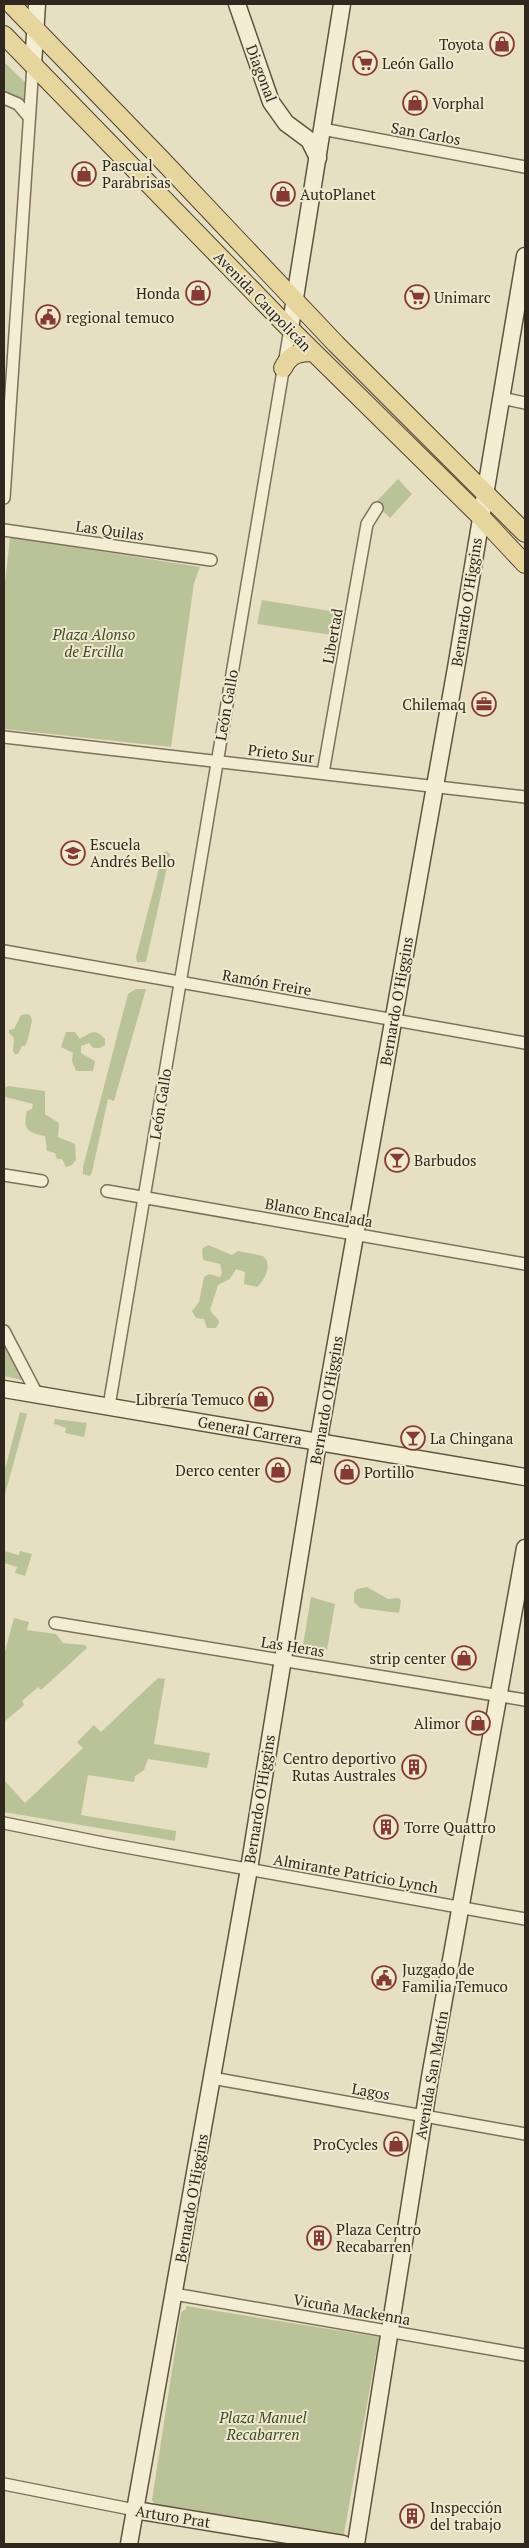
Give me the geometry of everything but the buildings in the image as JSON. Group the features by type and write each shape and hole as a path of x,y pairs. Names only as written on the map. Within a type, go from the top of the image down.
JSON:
{"main road":[{"name":"Avenida Caupolicán","path":"11,4 343,351 485,490 525,533"},
{"path":"33,65 37,4"},
{"name":"Diagonal","path":"237,4 271,102 286,122 309,140 318,158"},
{"name":"León Gallo","path":"290,329 342,4"},
{"name":"Avenida Caupolicán","path":"6,43 33,65 290,329 480,516 525,564"},
{"name":"Bernardo O'Higgins","path":"129,2544 249,1869 281,1659 456,668 525,256"},
{"path":"283,368 287,360 294,354 313,352"},
{"name":"General Carrera","path":"4,1388 525,1477"},
{"name":"Avenida San Martín","path":"356,2544 424,2116 525,1548"},
{"name":"Arturo Prat","path":"136,2510 343,2544"}],"street":[{"path":"4,498 33,65"},
{"path":"4,98 18,104 29,117"},
{"name":"San Carlos","path":"322,129 525,167"},
{"path":"4,318 16,319"},
{"name":"León Gallo","path":"109,1406 290,329"},
{"path":"501,398 525,403"},
{"name":"Libertad","path":"323,773 367,524 377,508"},
{"name":"Las Quilas","path":"4,530 211,560"},
{"name":"Prieto Sur","path":"4,737 525,797"},
{"name":"Ramón Freire","path":"4,951 525,1043"},
{"path":"4,1175 42,1181"},
{"name":"Blanco Encalada","path":"107,1191 525,1264"},
{"path":"4,1331 37,1394"},
{"name":"Las Heras","path":"55,1623 525,1700"},
{"name":"Almirante Patricio Lynch","path":"4,1823 525,1918"},
{"name":"Lagos","path":"212,2078 525,2134"},
{"name":"Vicuña Mackenna","path":"174,2294 525,2355"},
{"name":"Arturo Prat","path":"4,2484 136,2510"}],"green space":[{"path":"4,62 28,85 25,104 15,97 4,93"},
{"path":"398,479 412,494 390,518 375,503"},
{"name":"Plaza Alonso de Ercilla","path":"10,537 200,567 194,583 171,747 4,729 4,593"},
{"path":"262,600 343,613 339,636 257,624"},
{"path":"166,851 170,854 146,962 137,962 136,957 163,853"},
{"path":"136,989 146,989 114,1101 108,1099 90,1176 83,1174 83,1167 128,994"},
{"path":"21,1015 30,1015 32,1020 27,1041 18,1054 15,1054 13,1051 14,1038 9,1033 9,1030 14,1029"},
{"path":"66,1032 75,1032 80,1039 95,1032 105,1039 105,1045 100,1048 93,1048 89,1043 81,1046 81,1053 95,1061 93,1071 76,1071 72,1061 73,1053 61,1047"},
{"path":"8,1086 45,1091 45,1114 59,1123 58,1137 75,1144 76,1160 72,1165 66,1167 62,1159 57,1159 55,1153 47,1151 45,1136 31,1132 28,1129 25,1122 27,1111 32,1109 33,1104 5,1097 4,1088"},
{"path":"208,1245 232,1255 238,1251 263,1256 268,1267 263,1280 257,1287 244,1284 245,1272 236,1269 230,1279 218,1285 210,1310 219,1322 216,1328 207,1328 204,1319 196,1318 192,1311 199,1302 204,1277 209,1274 220,1277 222,1273 220,1264 203,1260 202,1249"},
{"path":"5,1340 26,1381 4,1376"},
{"path":"20,1412 27,1414 4,1498 4,1473"},
{"path":"55,1419 87,1423 84,1437 65,1433 66,1428 54,1424"},
{"path":"4,1551 19,1555 20,1551 32,1554 25,1576 15,1573 17,1567 4,1563"},
{"path":"367,1587 388,1599 399,1598 401,1601 399,1613 360,1608 354,1602 354,1593 357,1589"},
{"path":"311,1597 335,1604 327,1650 303,1645"},
{"path":"14,1618 29,1622 27,1630 56,1634 63,1643 85,1645 87,1648 41,1690 38,1687 22,1701 24,1705 4,1722 4,1655"},
{"path":"158,1678 165,1679 154,1744 210,1753 207,1768 148,1759 144,1770 135,1776 134,1782 88,1775 81,1815 176,1831 175,1841 4,1812 4,1780 25,1803 83,1748 77,1742 94,1725 101,1732"},
{"name":"Plaza Manuel Recabarren","path":"186,2306 379,2337 343,2539 158,2509 152,2500 181,2312 186,2309"}],"place":[{"name":"Toyota","path":"502,44"},
{"name":"León Gallo","path":"365,63"},
{"name":"Vorphal","path":"415,103"},
{"name":"Pascual Parabrisas","path":"84,174"},
{"name":"AutoPlanet","path":"283,194"},
{"name":"Honda","path":"198,293"},
{"name":"Unimarc","path":"417,297"},
{"name":"regional temuco","path":"48,317"},
{"name":"Chilemaq","path":"484,704"},
{"name":"Escuela Andrés Bello","path":"73,853"},
{"name":"Barbudos","path":"397,1160"},
{"name":"Librería Temuco","path":"261,1399"},
{"name":"La Chingana","path":"413,1438"},
{"name":"Derco center","path":"278,1470"},
{"name":"Portillo","path":"347,1472"},
{"name":"strip center","path":"464,1658"},
{"name":"Alimor","path":"478,1723"},
{"name":"Centro deportivo Rutas Australes","path":"414,1767"},
{"name":"Torre Quattro","path":"386,1827"},
{"name":"Juzgado de Familia Temuco","path":"384,1978"},
{"name":"ProCycles","path":"396,2144"},
{"name":"Plaza Centro Recabarren","path":"319,2238"},
{"name":"Inspección del trabajo","path":"412,2516"}]}
